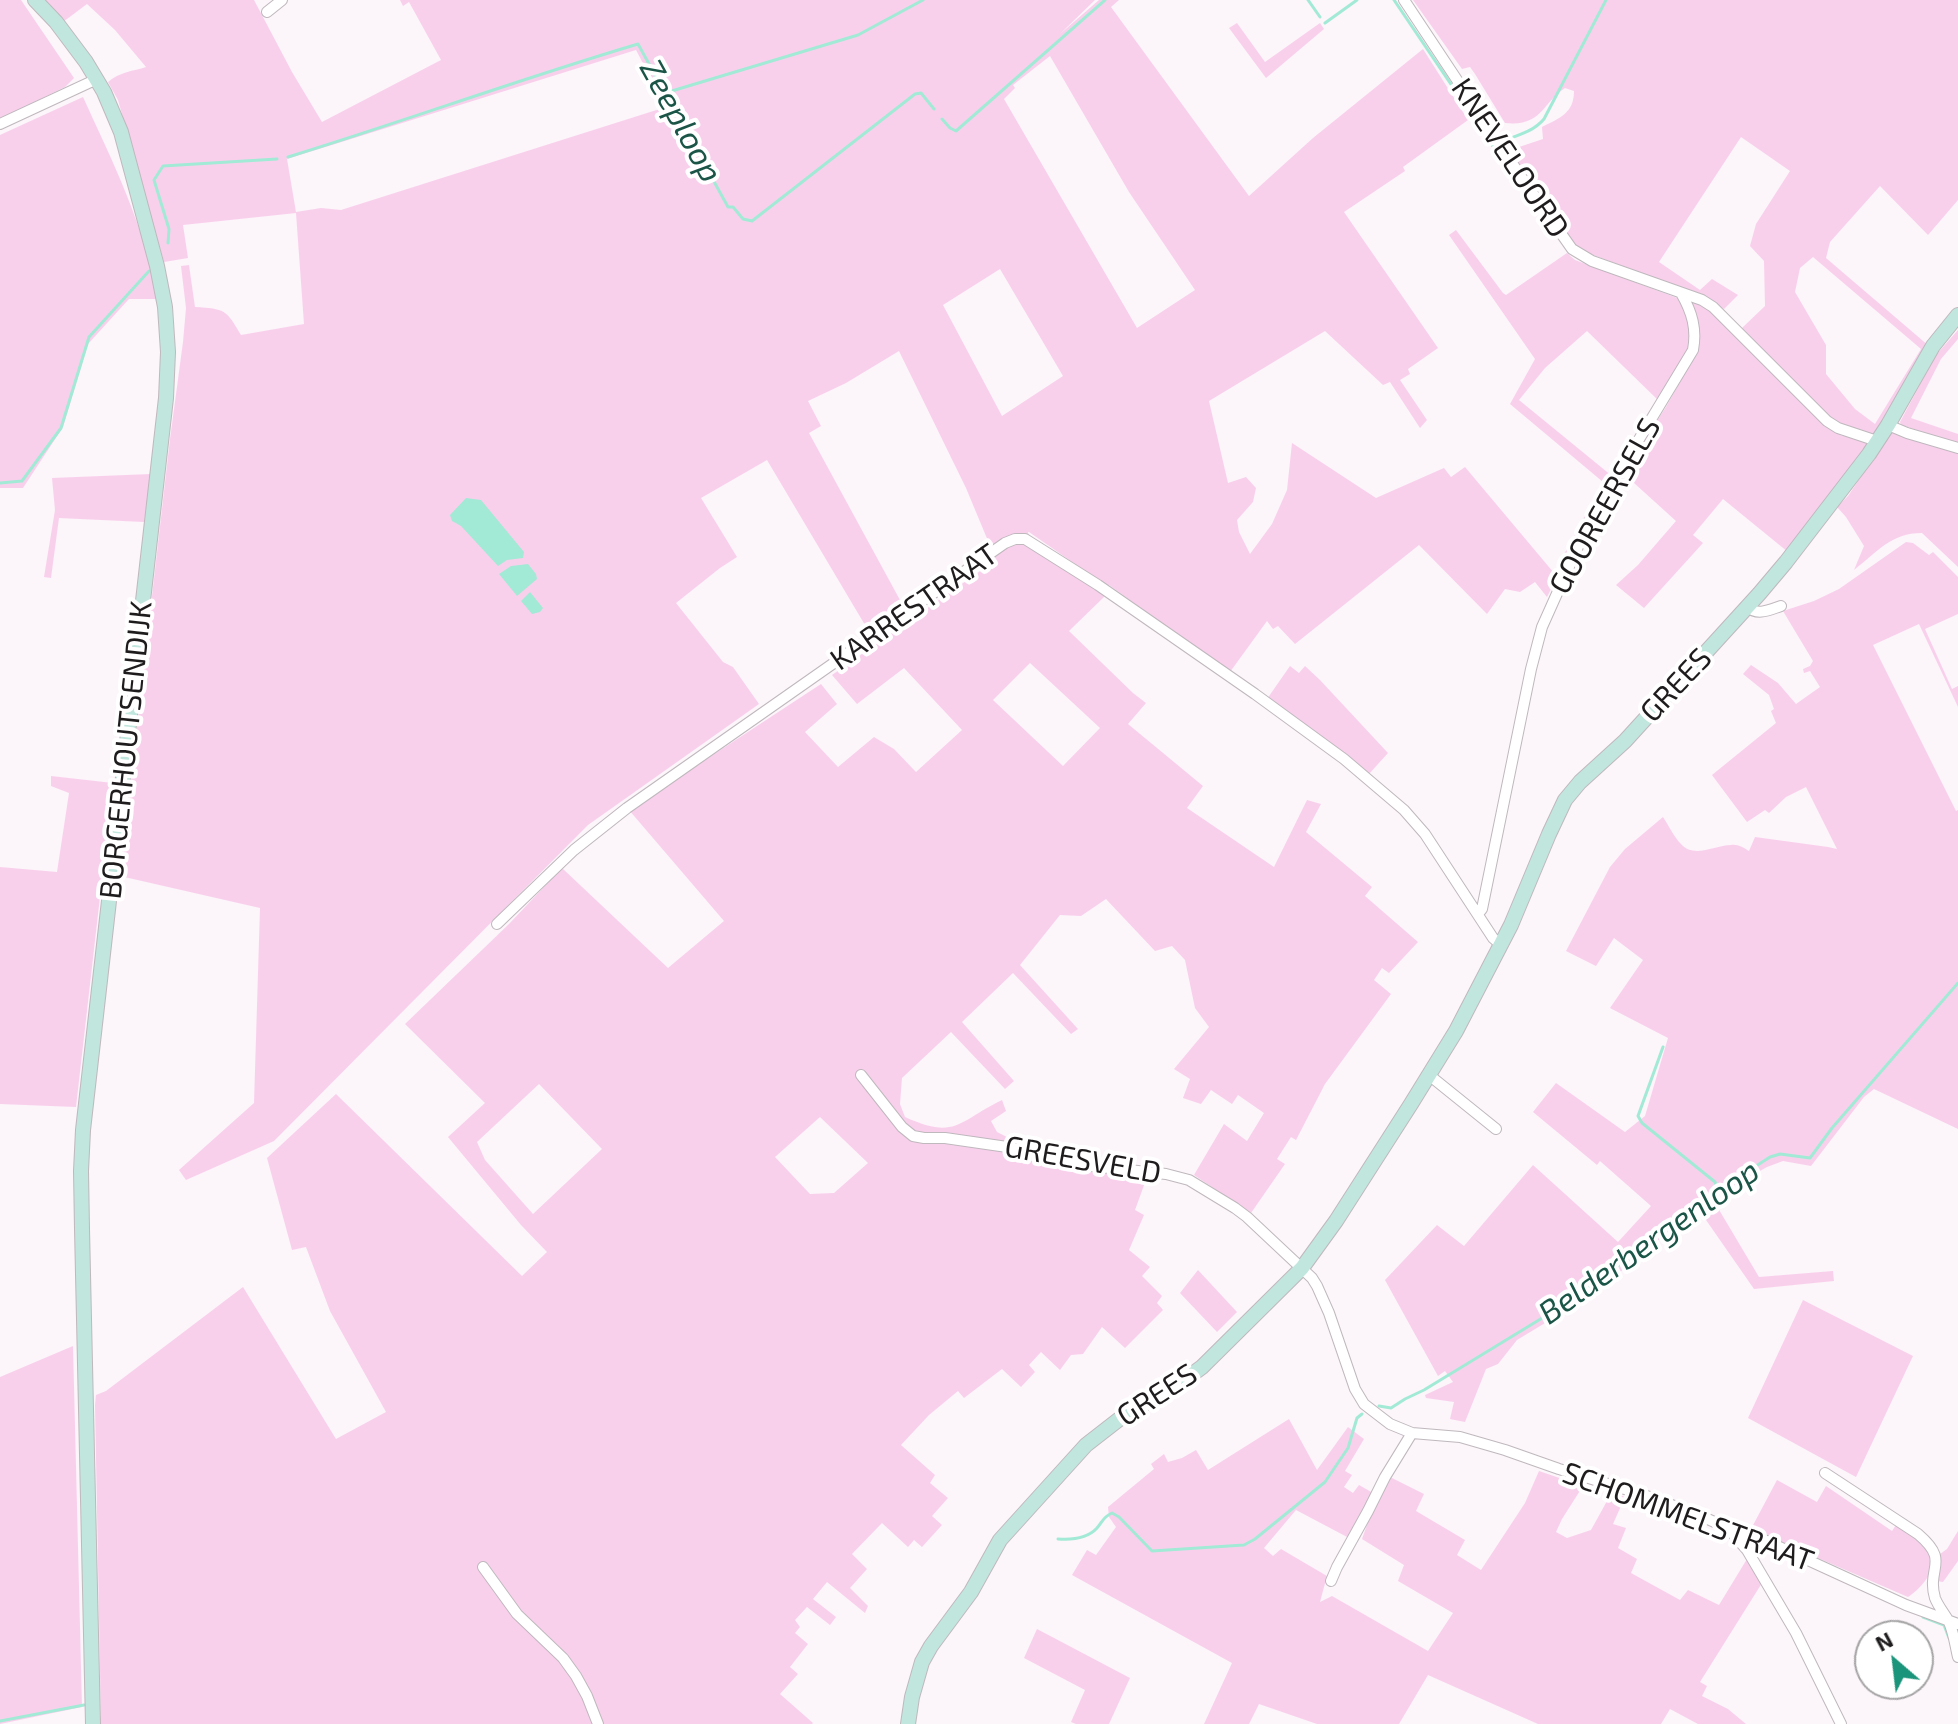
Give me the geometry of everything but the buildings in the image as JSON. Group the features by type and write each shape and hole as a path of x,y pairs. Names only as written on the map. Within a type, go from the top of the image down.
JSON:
{"street":[{"path":"267,12 282,0"},
{"name":"KNEVELOORD","path":"1404,0 1572,249 1592,261 1702,300 1723,315 1827,421 1838,428 1877,441"},
{"name":"BORGERHOUTSENDIJK","path":"39,5 73,43 121,132 157,266 166,320 167,374 83,1130 81,1171 93,1724"},
{"path":"0,124 93,81"},
{"name":"GOOREERSELS","path":"1478,914 1482,909 1542,627 1589,522 1693,350 1695,326 1681,293"},
{"name":"GREES","path":"908,1724 922,1662 971,1592 1000,1540 1086,1445 1122,1417 1202,1367 1302,1268 1336,1221 1456,1031 1501,945 1565,800 1625,741 1786,562 1877,441 1933,346 1958,315"},
{"path":"1888,425 1958,448"},
{"name":"KARRESTRAAT","path":"497,924 574,850 617,815 1005,543 1025,539 1098,585 1255,694 1344,759 1404,810 1425,834 1493,938 1501,945"},
{"path":"1747,607 1759,613 1781,606"},
{"name":"GREESVELD","path":"861,1075 902,1127 913,1136 1014,1148 1091,1166 1189,1180 1235,1208 1302,1268"},
{"path":"1429,1075 1496,1129"},
{"name":"SCHOMMELSTRAAT","path":"1302,1268 1317,1286 1355,1389 1364,1404 1390,1424 1412,1433 1460,1437 1641,1494 1723,1526 1737,1538 1749,1535 1762,1539 1906,1605 1958,1624"},
{"path":"1331,1581 1385,1477 1412,1433"},
{"path":"1825,1473 1931,1545 1937,1560 1933,1584 1935,1596 1947,1618 1958,1657"},
{"path":"1737,1538 1796,1633 1841,1724"},
{"path":"483,1567 517,1614 563,1658 587,1696 598,1724"}],"shaded area":[{"path":"0,0 21,0 74,78 65,87 0,119"},
{"path":"45,0 254,0 322,122 441,60 409,2 403,6 400,0 1095,0 1060,34 1099,0 1119,0 1111,7 1249,196 1313,138 1423,49 1468,120 1403,167 1405,171 1344,212 1438,348 1408,369 1410,374 1400,380 1427,420 1420,428 1390,382 1383,385 1325,331 1209,401 1228,483 1246,477 1256,488 1253,502 1237,520 1239,532 1250,554 1272,524 1287,490 1292,443 1376,498 1444,468 1451,477 1465,467 1554,573 1603,482 1510,404 1535,359 1449,235 1456,230 1506,295 1567,253 1575,260 1680,299 1693,325 1690,349 1660,402 1587,331 1545,368 1519,400 1612,476 1584,523 1547,597 1535,582 1520,592 1505,589 1487,614 1419,545 1295,644 1278,626 1273,629 1267,621 1230,672 1109,585 1104,597 1069,631 1146,703 1128,724 1203,786 1187,808 1274,867 1307,800 1321,804 1306,832 1372,887 1365,896 1418,942 1389,973 1382,968 1374,980 1391,994 1325,1084 1296,1140 1291,1137 1277,1159 1285,1164 1251,1213 1194,1175 1224,1124 1247,1141 1264,1113 1238,1095 1232,1104 1211,1090 1201,1104 1183,1098 1190,1079 1174,1069 1209,1027 1195,1008 1185,960 1172,946 1155,951 1106,899 1081,916 1060,915 1020,965 1078,1029 1071,1034 1013,973 962,1022 1014,1081 1005,1089 951,1032 902,1078 900,1104 905,1117 922,1124 946,1128 956,1125 1002,1100 1006,1111 991,1121 997,1132 1007,1137 1006,1153 1018,1153 1018,1159 1147,1177 1135,1210 1144,1215 1129,1250 1150,1267 1142,1276 1162,1296 1157,1303 1163,1310 1125,1348 1102,1327 1083,1354 1071,1355 1060,1370 1041,1352 1029,1365 1035,1372 1021,1387 1002,1369 964,1398 958,1391 929,1415 901,1445 935,1475 930,1483 948,1498 932,1516 942,1525 922,1547 914,1540 908,1547 882,1523 852,1554 867,1569 850,1588 868,1606 865,1613 827,1582 813,1599 836,1617 830,1625 807,1607 795,1620 800,1627 795,1633 808,1644 790,1667 798,1674 780,1694 812,1724 101,1724 96,1395 106,1391 243,1287 336,1439 386,1412 330,1311 306,1247 292,1250 267,1158 336,1094 522,1276 547,1252 448,1137 485,1103 405,1024 562,868 668,968 724,921 629,810 821,684 837,704 805,732 838,767 874,737 894,749 916,772 962,730 904,668 857,704 832,675 996,560 966,488 899,351 846,383 808,401 821,426 809,433 900,600 909,594 915,601 863,637 859,630 865,625 767,460 701,498 737,557 676,603 723,662 733,667 759,704 588,825 274,1141 186,1180 179,1170 254,1103 260,908 120,876 183,342 186,308 181,266 189,265 195,307 224,312 241,335 304,324 296,213 183,225 188,258 164,262 118,100 108,82 146,67 115,30 87,4 63,22","holes":["636,50 666,107 341,210 321,208 296,212 287,159","1050,56 1129,192 1195,290 1137,328 1004,99 1015,88 1013,85","1000,269 1063,376 1002,416 943,305","1028,532 1029,532 1088,573 1031,545","1030,663 1100,728 1063,766 993,700","539,1084 602,1149 533,1214 485,1160 477,1142","820,1117 868,1163 834,1193 810,1194 775,1157"]},
{"path":"1413,0 1958,0 1958,200 1928,235 1880,186 1830,242 1826,258 1929,346 1876,436 1835,423 1742,328 1765,306 1764,261 1750,246 1756,224 1790,171 1741,137 1659,262 1700,290 1712,279 1738,295 1724,309 1697,294 1575,248 1510,150 1543,139 1542,127 1569,110 1574,91 1565,88 1534,118 1505,123 1470,67 1462,69","holes":["1813,257 1921,349 1875,424 1855,409 1826,374 1826,345 1795,292 1800,268"]},
{"path":"1237,23 1265,62 1320,23 1324,29 1266,78 1229,28"},
{"path":"83,97 136,221 145,246 156,299 129,299 88,344 63,427 23,488 0,488 0,135"},
{"path":"1692,300 1714,311 1823,422 1840,435 1863,440 1869,446 1788,552 1723,499 1693,535 1703,543 1644,608 1616,585 1676,521 1623,473 1694,357 1695,315"},
{"path":"1958,330 1958,339 1941,359 1911,418 1958,434 1958,443 1901,425 1900,422 1936,355"},
{"path":"1892,431 1958,451 1958,567 1922,533 1893,540 1854,570 1864,546 1837,507 1848,496"},
{"path":"151,474 144,522 59,518 51,578 44,577 55,510 52,478"},
{"path":"466,498 481,500 524,552 523,558 507,560 498,566 461,526 452,521 450,515"},
{"path":"1906,542 1913,543 1929,555 1933,552 1958,577 1958,614 1925,629 1952,689 1958,686 1958,707 1919,624 1873,645 1958,810 1958,1129 1874,1089 1864,1097 1811,1166 1783,1161 1712,1198 1759,1277 1833,1271 1834,1281 1754,1289 1697,1207 1630,1265 1517,1340 1498,1364 1486,1369 1465,1422 1450,1419 1454,1402 1426,1398 1425,1395 1453,1382 1445,1371 1438,1376 1385,1280 1437,1225 1464,1246 1533,1165 1618,1242 1651,1206 1600,1161 1597,1165 1533,1112 1556,1083 1625,1132 1645,1116 1668,1038 1610,1008 1643,960 1614,938 1596,966 1566,951 1610,867 1625,849 1663,817 1678,841 1692,850 1734,845 1749,851 1755,837 1837,849 1806,787 1786,797 1769,813 1765,810 1747,822 1712,775 1776,723 1769,695 1743,674 1751,665 1778,683 1796,704 1820,687 1810,671 1804,673 1803,669 1813,661 1783,611 1839,589"},
{"path":"528,564 537,579 517,596 499,574 511,566"},
{"path":"530,592 543,608 540,612 532,614 521,601"},
{"path":"1290,666 1299,673 1305,666 1388,753 1369,774 1267,699"},
{"path":"51,776 113,783 76,1107 0,1104 0,867 57,872 69,793 51,786"},
{"path":"1198,1270 1237,1312 1217,1332 1180,1293"},
{"path":"1803,1300 1913,1356 1856,1477 1748,1418"},
{"path":"73,1346 82,1707 0,1724 0,1377"},
{"path":"1289,1419 1317,1470 1348,1427 1364,1439 1345,1471 1352,1475 1344,1487 1353,1493 1359,1485 1373,1493 1349,1538 1296,1510 1264,1548 1273,1556 1281,1549 1327,1576 1320,1602 1332,1596 1428,1651 1453,1613 1398,1581 1404,1565 1362,1539 1372,1511 1390,1477 1424,1494 1416,1511 1465,1540 1457,1555 1481,1570 1525,1503 1539,1471 1583,1486 1556,1532 1567,1538 1591,1530 1612,1492 1625,1497 1613,1524 1626,1528 1618,1548 1637,1559 1631,1573 1680,1600 1688,1590 1719,1605 1747,1559 1762,1583 1700,1682 1707,1686 1702,1696 1728,1709 1746,1724 1698,1724 1670,1709 1661,1724 1538,1724 1428,1675 1399,1724 1317,1724 1259,1704 1249,1724 1204,1724 1232,1663 1072,1575 1087,1550 1096,1555 1116,1527 1109,1517 1108,1507 1154,1469 1151,1464 1164,1454 1168,1462 1196,1450 1208,1470"},
{"path":"1777,1480 1817,1502 1826,1486 1892,1531 1896,1525 1927,1549 1932,1562 1928,1576 1908,1597 1751,1529"},
{"path":"1958,1531 1958,1561 1943,1582 1937,1581 1940,1554 1947,1549"},
{"path":"1037,1629 1130,1678 1109,1724 1071,1722 1085,1690 1024,1658"}],"waterway":[{"path":"665,93 858,35 923,0"},
{"name":"Zeeploop","path":"942,119 956,131 1105,0"},
{"name":"Zeeploop","path":"1308,0 1320,17"},
{"name":"Zeeploop","path":"1325,23 1357,0"},
{"name":"Zeeploop","path":"1394,0 1494,148"},
{"name":"Zeeploop","path":"1505,140 1531,130 1544,119 1606,0"},
{"name":"Zeeploop","path":"288,157 638,44 728,207 733,207 743,219 752,221 915,94 921,93 934,109"},
{"name":"Zeeploop","path":"168,243 169,229 154,180 163,166 277,159"},
{"name":"Zeeploop","path":"0,483 22,481 61,428 89,337 149,271"},
{"name":"Belderbergenloop","path":"1379,1406 1391,1408 1424,1390 1575,1298 1685,1212 1770,1157 1780,1154 1810,1158 1832,1128 1958,983"},
{"path":"1663,1047 1638,1116 1642,1123 1715,1182 1718,1190"},
{"name":"Belderbergenloop","path":"1058,1539 1084,1537 1112,1513 1152,1551 1244,1545 1325,1482 1348,1448 1357,1418 1362,1414"},
{"path":"1923,1617 1944,1625 1949,1638"},
{"path":"0,1721 84,1705"}]}
